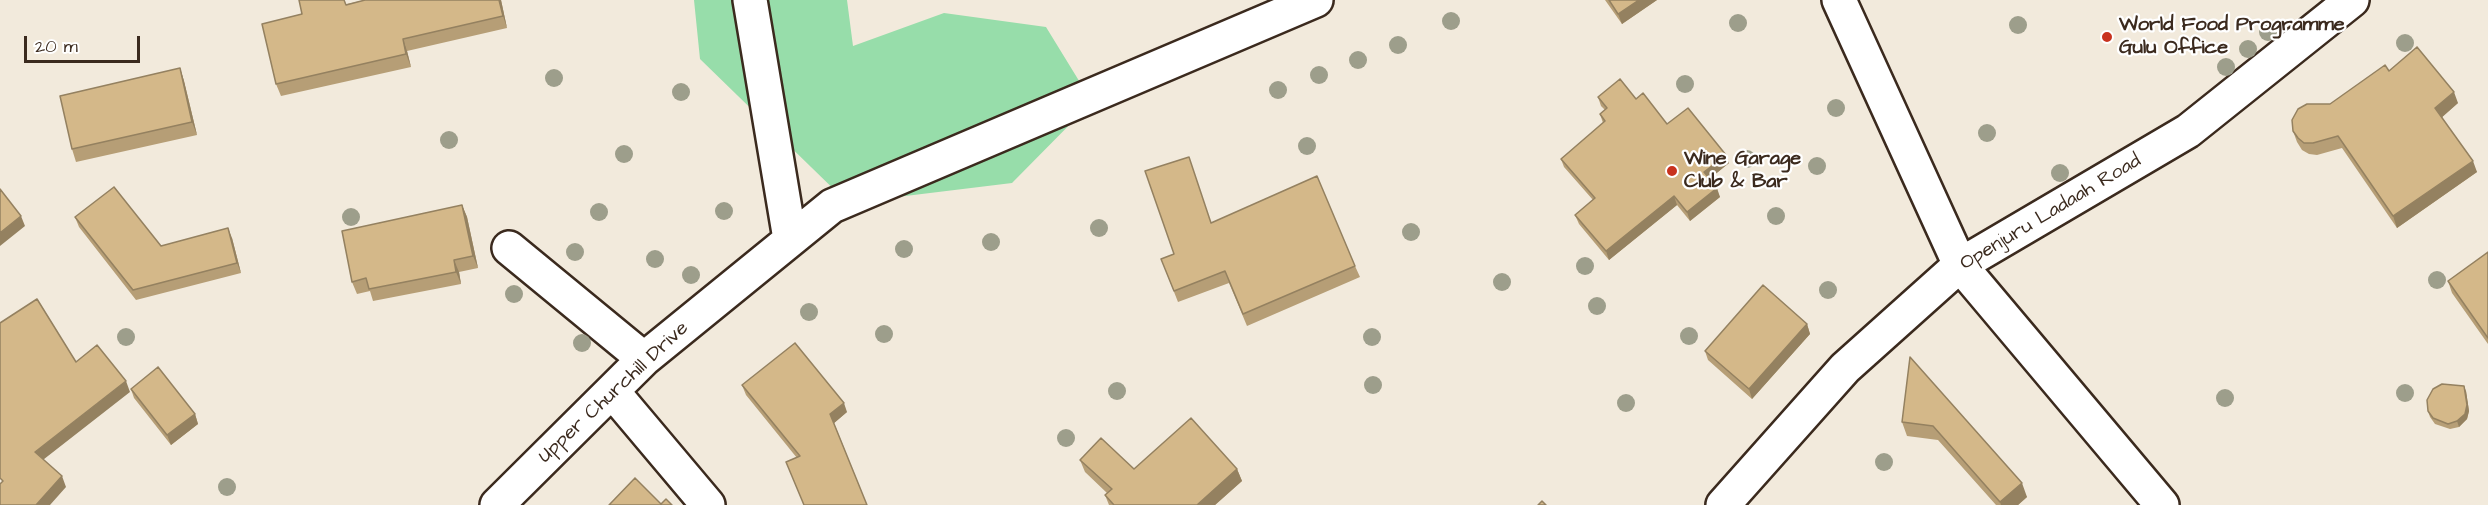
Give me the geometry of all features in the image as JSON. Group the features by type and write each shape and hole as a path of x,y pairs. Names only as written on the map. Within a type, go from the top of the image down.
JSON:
{"street":[{"path":"750,0 790,239"},
{"name":"Upper Churchill Drive","path":"497,505 644,359 832,206 1316,0"},
{"path":"1839,0 1960,265 2162,505"},
{"name":"Openjuru Ladaah Road","path":"1723,505 1845,368 1960,265 2188,131 2352,0"},
{"path":"509,248 644,359"},
{"path":"612,392 708,505"}],"green space":[{"path":"694,0 847,0 853,46 944,13 1046,27 1092,102 1012,183 848,203 700,59"}],"building":[{"path":"299,0 344,0 346,5 365,0 499,0 503,16 403,39 406,54 276,84 262,24 302,14"},
{"path":"1609,0 1639,0 1618,14"},
{"path":"2417,47 2454,92 2435,108 2473,161 2393,216 2338,136 2313,143 2304,143 2293,131 2292,120 2298,109 2307,104 2330,104 2385,65 2389,71"},
{"path":"180,68 192,122 72,149 60,96"},
{"path":"1620,79 1636,99 1643,93 1667,124 1688,108 1726,155 1704,172 1717,188 1687,212 1674,196 1606,251 1575,215 1595,198 1561,159 1605,121 1600,114 1607,108 1598,97"},
{"path":"1189,157 1211,223 1317,176 1355,266 1243,314 1225,271 1174,291 1161,259 1174,254 1145,171"},
{"path":"114,187 161,246 228,228 237,263 133,290 75,217"},
{"path":"0,189 21,216 0,233"},
{"path":"462,205 473,256 454,260 456,272 369,289 366,278 352,282 342,231"},
{"path":"2488,252 2488,338 2448,281"},
{"path":"1763,285 1807,324 1749,389 1705,351"},
{"path":"37,299 76,362 97,345 126,381 35,452 62,476 36,505 0,505 0,484 3,481 0,478 0,323"},
{"path":"795,343 844,403 830,414 867,505 804,505 786,462 800,456 742,385"},
{"path":"1910,357 2022,483 2000,502 1933,426 1902,422"},
{"path":"158,367 195,414 167,435 131,389"},
{"path":"2442,384 2464,386 2467,405 2465,414 2457,421 2448,424 2433,418 2428,411 2427,400 2433,389"},
{"path":"1191,418 1237,469 1197,505 1114,505 1105,495 1112,489 1080,460 1101,438 1134,469"},
{"path":"635,478 661,504 666,499 672,505 609,505"}],"place":[{"name":"World Food Programme Gulu Office","path":"2107,37"},
{"name":"Wine Garage Club & Bar","path":"1672,171"}]}
